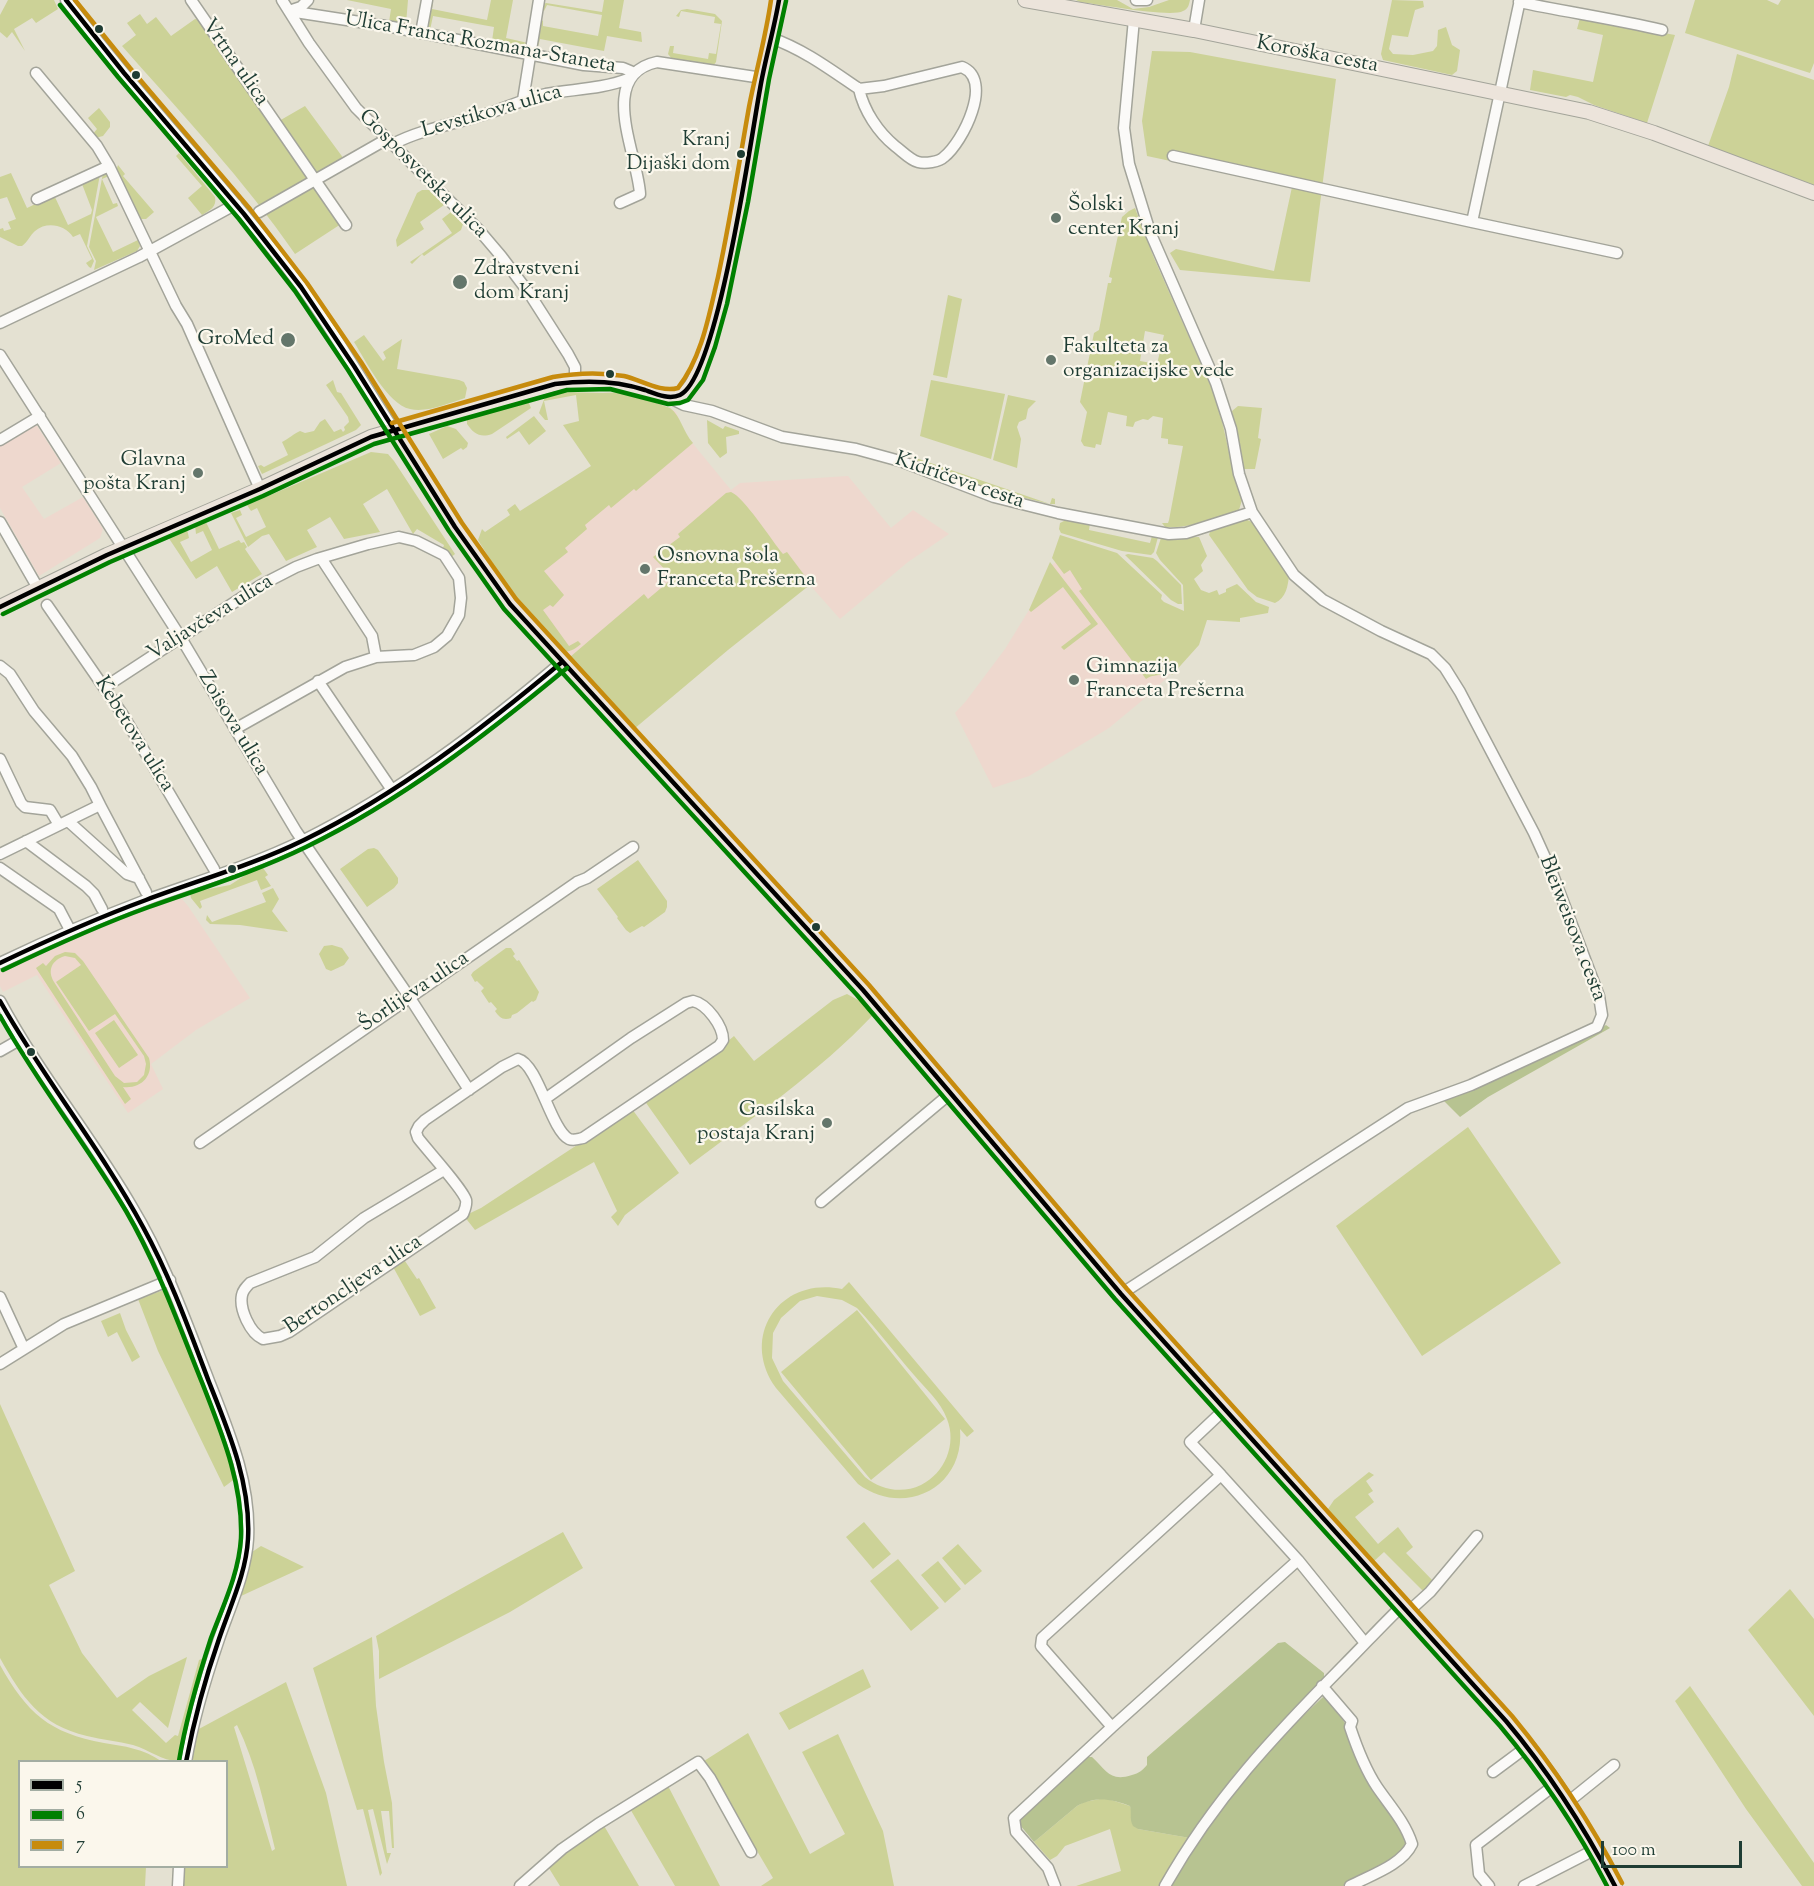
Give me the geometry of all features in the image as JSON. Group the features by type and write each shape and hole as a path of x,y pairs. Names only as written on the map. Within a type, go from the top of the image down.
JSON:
{"main road":[{"path":"670,398 690,390 709,339 725,284 762,78 779,0"},
{"name":"Koroška cesta","path":"1025,0 1194,30 1558,105 1622,122 1814,193"},
{"name":"Kidričeva cesta","path":"0,607 123,548 260,489 371,437 555,384 575,381 603,380 626,383 670,398"},
{"path":"394,430 482,567 510,604 863,990 952,1092 1121,1294 1528,1746 1568,1802 1596,1849 1614,1886"}],"street":[{"path":"66,0 103,49 236,204 300,285 394,430"},
{"name":"Vrtna ulica","path":"191,0 346,225"},
{"name":"Gosposvetska ulica","path":"282,0 309,43 356,108 501,256 529,293 568,354 575,367 575,381"},
{"path":"289,11 301,7 308,0"},
{"path":"421,33 427,0"},
{"path":"523,100 539,0"},
{"path":"1136,0 1147,0"},
{"path":"1194,30 1199,0"},
{"path":"1472,222 1519,1 1662,30"},
{"name":"Ulica Franca Rozmana-Staneta","path":"289,11 421,33 584,65 623,68 631,76"},
{"path":"1134,19 1124,128 1129,164 1150,232 1216,383 1231,429 1239,474 1252,512"},
{"path":"771,38 806,54 859,89 884,86 962,67 975,76 976,86 975,103 953,147 943,159 928,162 917,162 890,142 863,105 859,89"},
{"path":"620,204 640,194 625,114 624,93 631,76 648,63 657,62 762,78"},
{"path":"36,74 98,146 109,166 176,306 187,324 260,489"},
{"name":"Levstikova ulica","path":"393,144 406,137 477,117 523,100 564,91 600,87 631,76"},
{"path":"259,212 380,143"},
{"path":"1173,156 1617,253"},
{"path":"37,199 109,166"},
{"path":"0,323 151,250 236,204"},
{"name":"Zoisova ulica","path":"0,355 181,638 303,840 469,1090"},
{"name":"Kidričeva cesta","path":"670,398 684,405 712,411 782,437 885,456 994,497 1058,513 1169,534 1186,533 1252,512"},
{"path":"0,440 40,416"},
{"name":"Bleiweisova cesta","path":"1121,1294 1408,1108 1471,1085 1576,1038 1597,1027 1602,1015 1599,996 1553,875 1534,833 1461,692 1445,668 1431,654 1323,600 1294,575 1252,512"},
{"path":"0,522 35,583"},
{"name":"Valjavčeva ulica","path":"105,687 261,585 296,567 377,541 399,537 416,541 444,555 459,578 461,598 459,615 454,627 434,647 414,655 376,657 345,667 235,729"},
{"path":"321,558 372,636 376,657"},
{"name":"Kebetova ulica","path":"47,605 105,687 214,869"},
{"path":"0,963 70,930 227,872 303,840 392,790 506,708 562,662"},
{"path":"0,666 10,674 34,711 72,756 146,892"},
{"path":"318,681 392,790"},
{"path":"0,759 5,779 21,803 26,807 50,810 127,874 139,878"},
{"path":"0,854 100,806"},
{"path":"26,841 94,894 102,909"},
{"name":"Šorlijeva ulica","path":"200,1143 577,882 587,878 633,847"},
{"path":"0,868 59,909 70,930"},
{"path":"0,1001 47,1081 115,1179 146,1232 170,1280 231,1438 245,1488 248,1540 243,1567 200,1695 186,1760"},
{"name":"Bertoncljeva ulica","path":"444,1170 364,1218 315,1257 250,1283 241,1298 253,1332 263,1339 289,1332 463,1214 466,1209 465,1197 444,1170 418,1138 416,1132 418,1126 425,1120 512,1061 518,1059 527,1064 545,1099 567,1137 571,1140 583,1138 719,1046 723,1040 721,1029 704,1006 693,1001 686,1003 631,1038 545,1099"},
{"path":"0,1051 21,1039"},
{"path":"821,1202 952,1092"},
{"path":"0,1364 64,1324 170,1280"},
{"path":"0,1297 24,1349"},
{"path":"1225,1409 1190,1442 1298,1560 1365,1643"},
{"path":"1112,1727 1041,1646 1042,1638 1221,1475"},
{"path":"1165,1886 1194,1838 1230,1788 1265,1747 1365,1643 1405,1609 1430,1592 1477,1536"},
{"path":"1055,1886 1048,1868 1016,1832 1014,1818 1298,1560"},
{"path":"1322,1686 1353,1721 1350,1727 1360,1756 1376,1786 1407,1827 1412,1844 1407,1854 1396,1862 1350,1886"},
{"path":"1493,1772 1528,1746"},
{"path":"520,1886 562,1849 698,1762 710,1778 751,1852"},
{"path":"1568,1802 1614,1765"},
{"path":"1489,1886 1479,1874 1476,1845 1556,1784"},
{"path":"1524,1886 1596,1849"},
{"path":"178,1886 179,1868"}],"shaded area":[{"name":"Osnovna šola Franceta Prešerna","path":"617,392 626,392 676,412 685,434 731,490 740,483 848,476 891,528 913,510 949,534 908,562 840,619 808,583 635,727 513,596 638,422"},
{"path":"32,425 37,426 61,463 22,487 44,519 83,497 103,529 100,538 39,576 0,508 0,444"},
{"name":"Gimnazija Franceta Prešerna","path":"1069,552 1191,654 1150,694 1109,728 1029,776 993,788 955,713 1005,649 1029,610 1048,568"},
{"path":"176,896 188,906 250,998 196,1030 151,1064 163,1089 128,1113 37,975 3,992 0,986 0,972 85,931"}],"green space":[{"path":"8,0 54,0 58,9 36,23 32,18 14,29 25,51 12,32 7,38 0,32 0,15"},
{"path":"347,0 408,0 406,24 389,22 391,9"},
{"path":"491,0 513,0 506,38 528,43 525,48 492,41 494,27 433,16 430,30 425,24 431,1 432,9 487,20"},
{"path":"604,0 624,0 619,28 641,32 642,42 607,36 604,51 540,39 536,50 540,19 543,21 543,26 598,36 602,15 547,5 542,11 543,4 602,12"},
{"path":"1076,0 1117,0 1133,9 1149,7 1169,0 1190,0 1185,10 1164,13 1117,8"},
{"path":"1392,0 1423,1 1424,7 1415,10 1408,37 1392,35 1389,49 1393,54 1413,55 1433,51 1437,46 1438,30 1446,27 1452,45 1460,50 1457,71 1452,75 1383,60 1381,54"},
{"path":"1695,0 1767,0 1778,5 1781,0 1814,0 1814,63 1810,73 1685,33"},
{"path":"681,10 715,14 722,21 716,62 713,66 672,59 668,54 670,46 674,46 673,53 708,59 709,53 716,54 721,24 714,23 715,17 681,11 679,17 676,16"},
{"path":"140,14 147,24 156,17 171,36 195,19 202,20 341,224 295,254 234,174 122,46 136,35 127,23"},
{"path":"1580,18 1675,35 1647,123 1594,105 1578,97 1530,90 1533,70 1593,82 1603,35 1577,29"},
{"path":"1152,51 1190,52 1336,79 1310,282 1180,270 1170,253 1176,249 1274,271 1292,187 1147,156 1142,121"},
{"path":"1737,54 1814,80 1814,185 1708,146 1729,87"},
{"path":"305,106 344,159 316,176 279,121"},
{"path":"99,108 110,122 110,127 103,136 95,138 92,135 97,129 88,118"},
{"path":"179,153 215,197 214,206 202,215 188,198 202,186 176,156"},
{"path":"118,165 125,174 123,176 154,212 146,219 140,219 116,171"},
{"path":"11,173 27,208 54,195 68,225 91,214 92,210 82,184 100,174 87,246 94,261 91,268 86,263 92,259 80,234 73,237 61,227 50,225 40,228 22,246 0,237 0,229 3,228 4,231 11,229 8,222 16,219 7,197 0,199 0,177"},
{"path":"103,173 109,173 109,176 102,179 113,204 117,203 118,206 96,217 113,252 138,240 140,246 137,251 94,270 96,261 89,247"},
{"path":"429,190 444,205 420,222 424,229 397,247 396,240 417,193"},
{"path":"1135,208 1154,258 1213,391 1242,500 1239,510 1193,525 1165,527 1162,523 1168,523 1169,520 1183,446 1168,444 1168,439 1161,438 1163,418 1153,416 1148,420 1143,419 1135,422 1133,427 1126,426 1127,416 1108,412 1101,445 1096,444 1095,448 1084,446 1081,441 1087,412 1080,402 1094,333 1099,330 1108,283 1111,283 1112,278 1109,277 1122,217","holes":["1145,331 1164,335 1157,364 1140,361"]},
{"path":"451,212 463,224 461,230 424,256 422,254 412,264 410,262 452,233 442,219"},
{"path":"948,295 962,299 947,378 933,375"},
{"path":"364,335 383,361 386,358 383,352 402,339 397,369 464,382 467,388 465,398 424,410 410,409 401,405 385,391 354,342"},
{"path":"333,380 337,392 341,393 361,425 356,430 262,474 258,466 264,467 288,455 282,442 298,432 314,431 325,419 334,432 345,430 344,427 349,422 348,417 326,385"},
{"path":"931,380 1005,394 991,459 920,436"},
{"path":"558,392 626,392 670,408 677,415 693,443 636,491 634,489 611,508 609,505 585,525 587,529 565,548 568,552 544,571 564,595 553,607 550,605 543,610 569,646 578,641 581,644 567,652 562,652 513,596 478,540 482,529 485,532 510,515 507,510 515,504 520,511 591,466 563,425 579,421 576,395 544,401 548,420 545,420 539,413 545,397"},
{"path":"1008,395 1036,401 1028,409 1026,419 1019,422 1017,427 1021,439 1017,468 993,460"},
{"path":"528,401 531,408 492,434 484,436 478,434 467,424 467,419"},
{"path":"1238,406 1262,408 1258,438 1261,439 1255,469 1241,469 1232,411"},
{"path":"534,416 546,431 529,445 519,431 507,439 506,437"},
{"path":"707,420 723,429 725,426 739,431 739,434 726,437 727,453 720,458 708,443"},
{"path":"447,426 456,429 468,443 463,450 461,448 443,459 429,434"},
{"path":"371,452 388,454 394,461 455,554 450,558 442,551 444,545 417,529 413,534 387,489 363,504 380,532 344,539 330,517 307,530 317,547 286,561 269,534 262,536 248,547 231,513 240,510 242,515 236,518 246,537 266,527 257,508 251,511 247,505"},
{"path":"916,458 1050,504 988,489 917,461"},
{"path":"731,492 750,510 783,554 787,552 811,584 634,729 572,662 570,657 644,594 648,599 673,578 653,557 680,537 678,534 726,493"},
{"path":"1068,519 1090,523 1089,530 1150,543 1152,536 1158,537 1154,552 1151,555 1122,551 1061,533 1060,523"},
{"path":"1245,519 1252,522 1289,575 1284,595 1275,603 1257,597 1248,590 1209,535 1210,532"},
{"path":"205,520 219,549 239,540 241,543 244,542 247,547 245,549 262,574 232,592 217,566 196,579 168,537 187,529 189,538 180,542 191,562 212,550 203,531 196,534 195,525"},
{"path":"1060,535 1117,553 1162,595 1161,599 1164,602 1184,611 1183,585 1156,553 1161,538 1199,537 1207,556 1201,565 1203,571 1194,579 1201,590 1209,593 1217,590 1219,595 1237,584 1256,602 1269,607 1268,613 1240,618 1240,622 1207,620 1199,645 1172,675 1169,672 1146,679 1079,591 1082,589 1070,570 1064,574 1052,558"},
{"path":"1125,555 1153,558 1157,561 1181,585 1182,604 1171,600"},
{"path":"1050,562 1098,624 1064,650 1061,647 1091,624 1063,587 1031,612 1029,610"},
{"path":"368,849 378,850 398,878 398,883 367,907 340,869"},
{"path":"638,860 667,901 667,907 665,912 644,927 630,933 597,889"},
{"path":"261,865 268,875 265,877 271,886 261,890 257,880 200,901 202,907 200,909 191,898 190,894 193,892 230,885"},
{"path":"273,888 279,899 272,911 288,932 240,925 210,924 206,920 207,915 212,922 266,902 262,893"},
{"path":"332,945 342,948 349,958 344,965 331,971 326,969 319,954 324,946"},
{"path":"506,948 511,948 515,954 513,956 517,961 519,960 539,992 536,1000 512,1015 511,1018 506,1019 495,1011 497,1009 491,1002 489,1003 481,991 484,988 477,981 475,982 471,975"},
{"path":"65,952 75,953 83,961 149,1058 150,1070 145,1080 135,1086 123,1087 131,1099 125,1104 36,968 43,963 46,966 55,956","holes":["65,956 75,958 81,965 56,982 89,1031 115,1014 144,1056 146,1064 144,1075 137,1082 124,1083 115,1076 54,982 51,973 54,963"]},
{"path":"847,994 860,1001 873,1015 808,1075 690,1165 644,1100 734,1036 754,1061 833,1000"},
{"path":"114,1020 138,1055 119,1068 95,1033"},
{"path":"1606,1025 1610,1028 1488,1097 1460,1117 1443,1100 1587,1037"},
{"path":"632,1109 679,1173 625,1215 618,1226 611,1217 617,1211 594,1162 475,1230 464,1216 481,1208"},
{"path":"1468,1127 1561,1263 1422,1356 1336,1226"},
{"path":"403,1258 417,1279 419,1278 436,1308 420,1316 392,1265"},
{"path":"849,1282 974,1431 967,1437 960,1429 959,1450 953,1467 942,1481 928,1491 912,1497 894,1498 876,1494 858,1484 776,1388 766,1368 762,1349 764,1330 772,1314 784,1301 800,1292 820,1287 842,1289","holes":["817,1296 842,1300 857,1308 937,1401 947,1419 951,1438 947,1457 937,1473 914,1488 899,1490 885,1488 865,1477 783,1381 772,1358 773,1333 781,1318 800,1301"]},
{"path":"164,1290 180,1320 232,1462 236,1478 224,1487 158,1351 138,1299"},
{"path":"857,1310 945,1419 871,1480 781,1372"},
{"path":"120,1313 140,1357 132,1362 117,1332 108,1337 101,1321"},
{"path":"0,1404 75,1571 49,1585 82,1653 117,1698 149,1676 187,1657 168,1728 140,1702 132,1710 166,1743 175,1735 178,1736 199,1660 206,1657 193,1697 180,1760 162,1758 133,1745 87,1736 57,1725 34,1708 16,1685 0,1658"},
{"path":"1369,1472 1374,1475 1366,1481 1373,1491 1368,1494 1374,1502 1355,1517 1378,1544 1398,1527 1413,1547 1406,1553 1435,1583 1425,1593 1384,1552 1373,1562 1345,1533 1328,1509 1334,1500"},
{"path":"864,1522 891,1554 873,1569 846,1537"},
{"path":"563,1532 583,1568 510,1612 379,1679 379,1651 376,1636"},
{"path":"958,1544 982,1571 965,1585 942,1558"},
{"path":"261,1546 304,1567 241,1596 252,1552"},
{"path":"898,1559 939,1608 911,1631 870,1581"},
{"path":"938,1561 961,1589 945,1603 921,1575"},
{"path":"1790,1589 1814,1619 1814,1716 1748,1630"},
{"path":"372,1637 376,1706 392,1803 394,1848 392,1848 389,1811 381,1811 387,1853 391,1853 387,1864 373,1809 368,1810 382,1873 380,1876 363,1809 357,1810 313,1668"},
{"path":"1285,1642 1324,1673 1324,1677 1235,1774 1190,1838 1138,1829 1133,1826 1130,1806 1104,1800 1091,1801 1077,1806 1034,1842 1020,1825 1020,1818 1086,1757 1092,1757 1105,1771 1114,1776 1125,1777 1140,1771 1147,1765 1147,1757 1278,1643"},
{"path":"0,1665 30,1708 54,1727 85,1739 141,1751 159,1760 18,1760 18,1868 146,1868 145,1886 0,1886"},
{"path":"863,1669 871,1687 789,1730 779,1713"},
{"path":"286,1682 326,1793 347,1886 184,1886 184,1868 228,1868 228,1760 191,1760 197,1730","holes":["237,1725 255,1770 275,1849 272,1851 234,1727"]},
{"path":"1690,1686 1814,1863 1814,1886 1802,1886 1746,1809 1675,1701"},
{"path":"1323,1697 1332,1705 1356,1741 1409,1844 1393,1859 1343,1886 1170,1886 1211,1819 1267,1750"},
{"path":"748,1733 810,1854 845,1834 802,1752 838,1734 883,1831 894,1886 761,1886 773,1878 704,1761"},
{"path":"667,1784 720,1886 675,1886 629,1807"},
{"path":"1105,1798 1130,1806 1138,1829 1190,1838 1160,1886 1076,1886 1121,1871 1110,1829 1065,1846 1057,1856 1050,1860 1034,1842 1077,1806 1084,1802"},
{"path":"603,1824 639,1886 560,1886 547,1865"}],"transit line":[{"name":"5","path":"66,0 124,73 244,214 301,287 354,366 455,527 510,604 863,990 1121,1294 1506,1721 1565,1800 1615,1886"},
{"name":"7","path":"75,0 250,209 307,283 361,362 462,523 516,599 869,985 1127,1289 1512,1716 1572,1796 1622,1883"},
{"name":"7","path":"392,423 553,377 588,374 615,375 665,389 678,388 699,349 718,277 771,0"},
{"name":"5","path":"0,607 107,555 260,489 371,437 555,384 612,383 662,396 680,395 694,379 720,303 779,0"},
{"name":"6","path":"3,614 110,562 263,496 374,444 567,390 610,389 668,404 688,400 703,380 727,304 786,1"},
{"name":"6","path":"60,5 239,219 295,291 348,370 449,531 504,609 857,995 1115,1299 1500,1726 1558,1803 1607,1886"},
{"name":"5","path":"0,963 109,914 265,857 339,822 438,759 562,662"},
{"name":"6","path":"3,970 112,921 267,864 341,829 442,765 567,668"},
{"name":"5","path":"0,1001 127,1198 153,1246 179,1303 224,1420 242,1478 248,1519 247,1552 237,1590 205,1684 186,1760"},
{"name":"6","path":"0,1016 30,1066 111,1186 138,1232 168,1296 203,1385 224,1441 235,1479 241,1518 240,1551 230,1589 202,1668 179,1760"}],"place":[{"name":"Kranj Dijaški dom","path":"741,154"},
{"name":"Šolski center Kranj","path":"1056,218"},
{"name":"Zdravstveni dom Kranj","path":"460,282"},
{"name":"GroMed","path":"288,340"},
{"name":"Fakulteta za organizacijske vede","path":"1051,360"},
{"name":"Glavna pošta Kranj","path":"198,473"},
{"name":"Osnovna šola Franceta Prešerna","path":"645,569"},
{"name":"Gimnazija Franceta Prešerna","path":"1074,680"},
{"name":"Gasilska postaja Kranj","path":"827,1123"}]}
